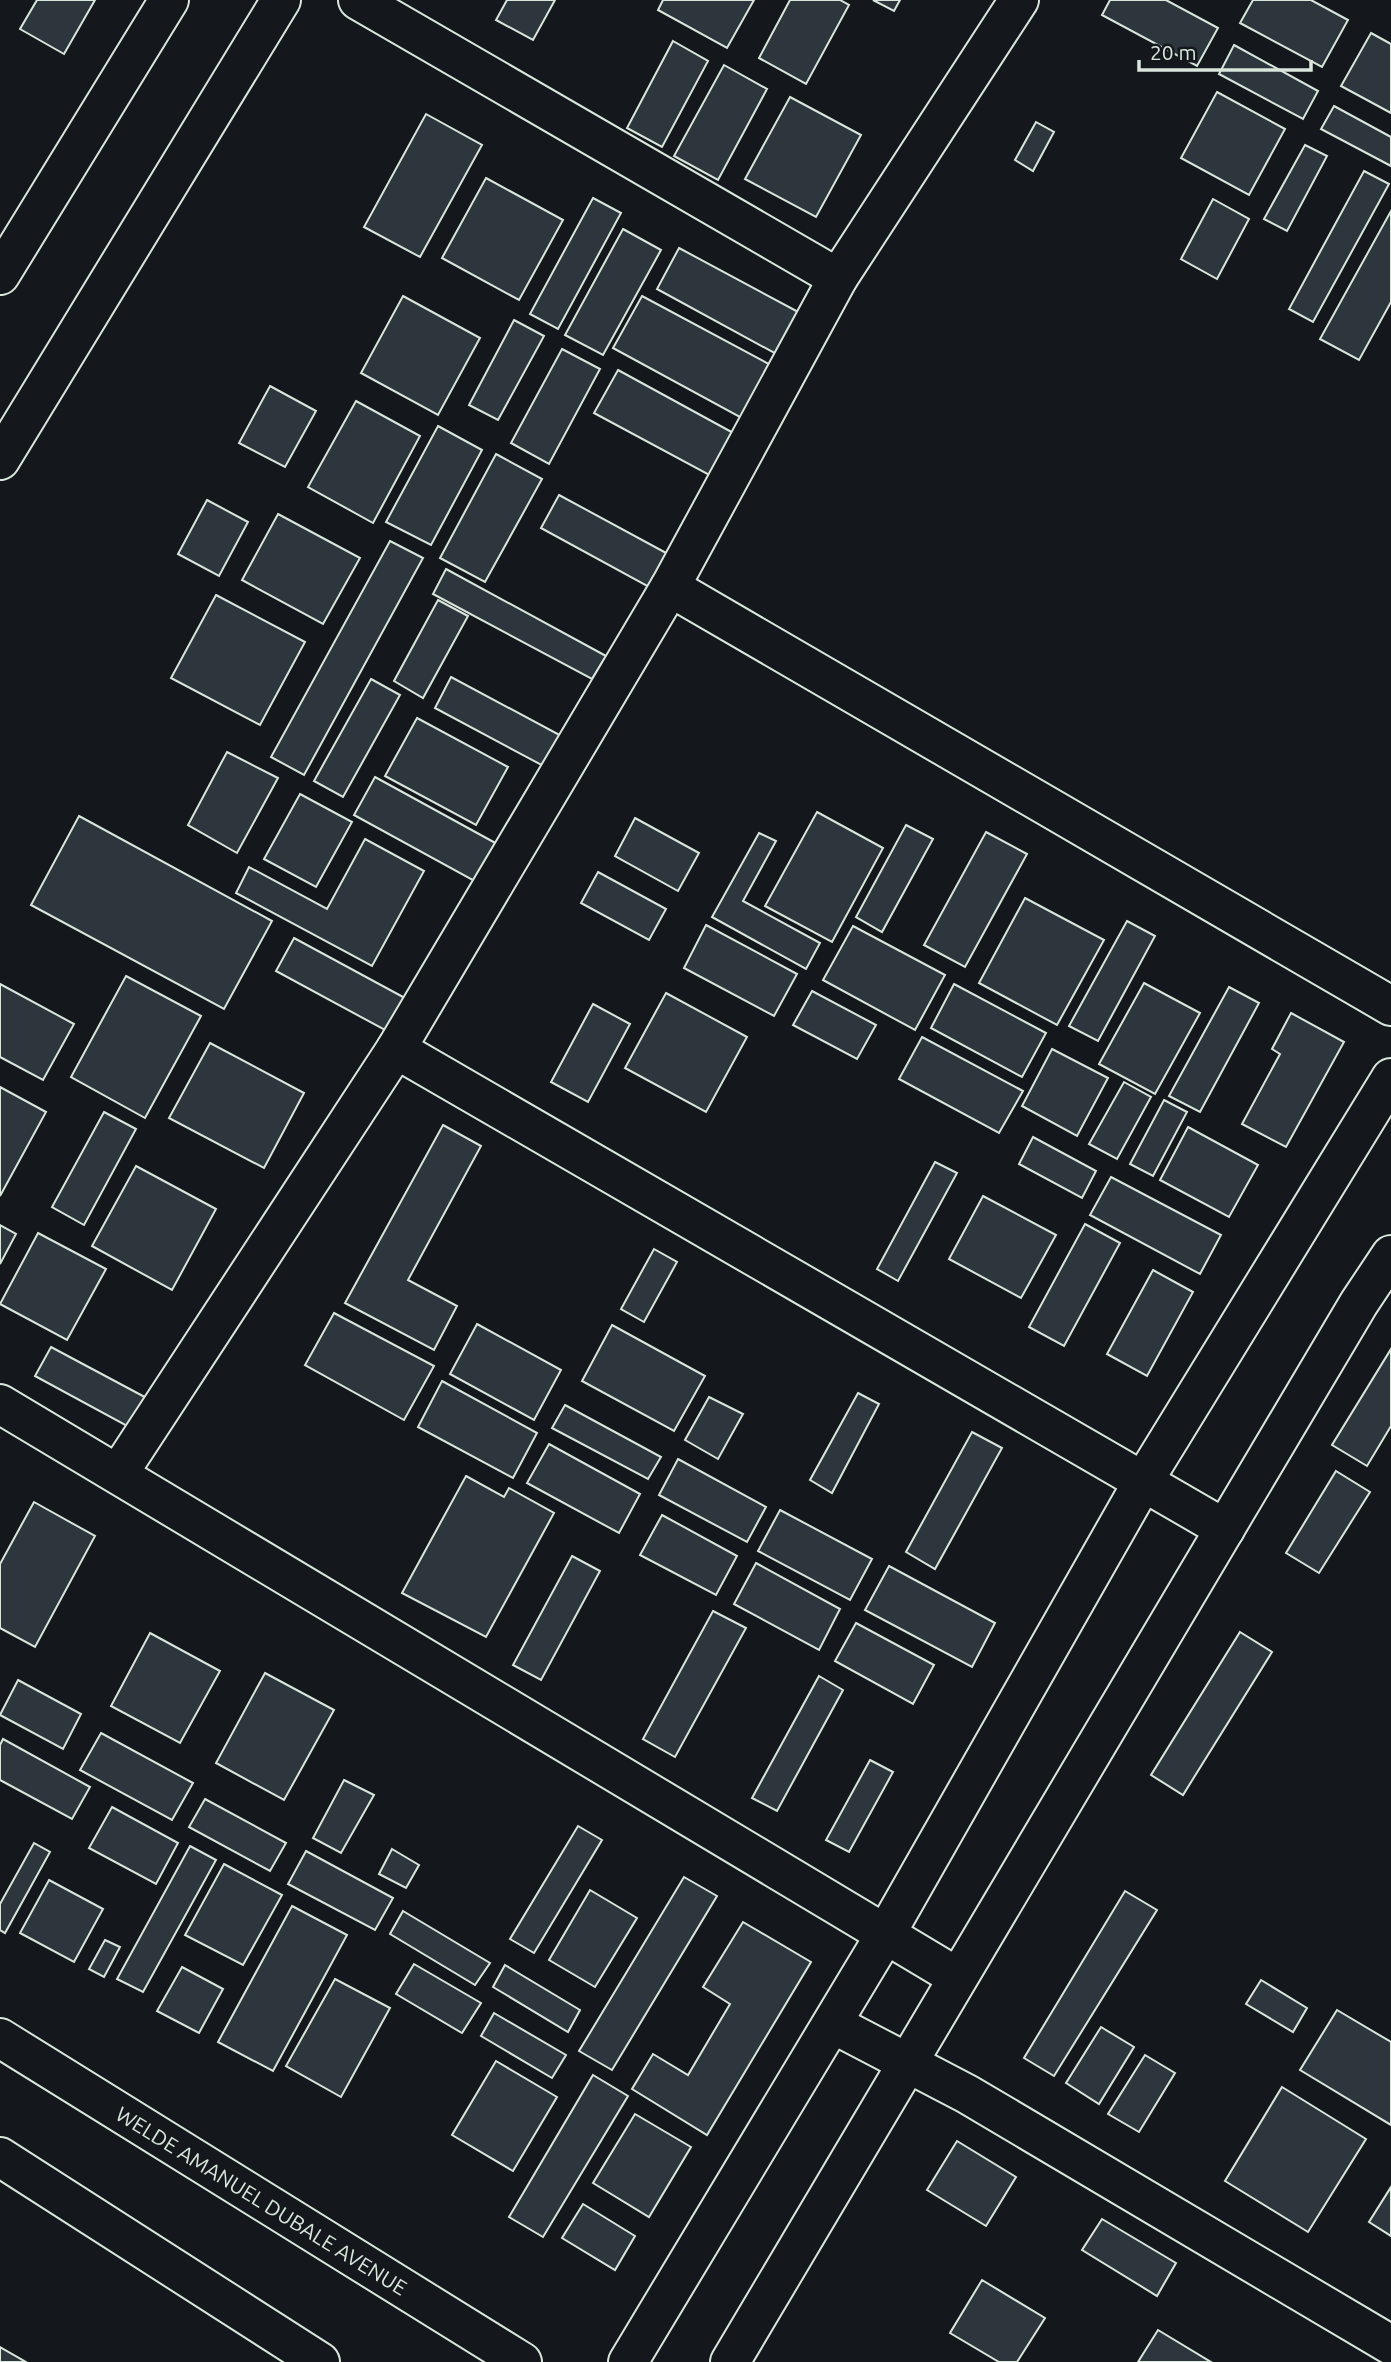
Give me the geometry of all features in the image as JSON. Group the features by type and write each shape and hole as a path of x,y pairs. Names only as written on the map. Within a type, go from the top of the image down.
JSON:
{"street":[{"path":"0,275 169,0"},
{"path":"0,460 281,0"},
{"path":"358,0 838,278"},
{"path":"118,1474 396,1049 670,587 838,278 1019,0"},
{"path":"670,587 1391,1006"},
{"path":"396,1049 1225,1529"},
{"path":"628,2362 833,2024 1144,1480 1391,1078"},
{"path":"730,2362 1359,1303 1391,1255"},
{"path":"0,1404 957,1977"},
{"path":"833,2024 967,2094 1391,2345"},
{"name":"WELDE AMANUEL DUBALE AVENUE","path":"0,2038 522,2362"},
{"path":"0,2157 320,2362"}],"building":[{"path":"37,0 95,0 64,54 20,29"},
{"path":"507,0 555,0 533,40 496,20"},
{"path":"663,0 754,0 727,48 658,10"},
{"path":"790,0 840,0 849,5 806,84 759,58"},
{"path":"873,0 900,0 894,11"},
{"path":"1110,0 1166,0 1218,28 1197,66 1102,15"},
{"path":"1253,0 1311,0 1348,20 1322,67 1240,23"},
{"path":"1371,33 1391,44 1391,113 1341,86"},
{"path":"673,41 708,61 662,147 627,128"},
{"path":"1234,45 1318,91 1303,119 1219,74"},
{"path":"724,65 767,89 718,180 674,156"},
{"path":"1217,92 1285,129 1249,195 1181,158"},
{"path":"790,97 861,135 816,217 745,179"},
{"path":"1334,106 1391,137 1391,166 1321,129"},
{"path":"426,114 482,145 420,257 364,227"},
{"path":"1036,122 1054,132 1033,171 1015,160"},
{"path":"1305,145 1327,156 1287,231 1264,219"},
{"path":"1364,171 1389,184 1313,322 1289,309"},
{"path":"486,178 563,220 519,300 442,258"},
{"path":"593,198 621,213 558,329 530,314"},
{"path":"1213,199 1249,219 1217,279 1181,259"},
{"path":"1391,211 1391,302 1359,360 1320,339"},
{"path":"623,229 661,250 603,355 565,335"},
{"path":"679,248 802,314 780,356 657,289"},
{"path":"403,296 480,338 438,415 361,373"},
{"path":"642,296 778,369 749,422 613,348"},
{"path":"514,320 544,336 498,420 469,405"},
{"path":"562,349 600,369 549,464 511,443"},
{"path":"618,370 737,435 713,477 594,413"},
{"path":"270,386 316,411 285,467 239,443"},
{"path":"356,401 420,436 373,523 308,487"},
{"path":"438,426 482,450 431,545 386,522"},
{"path":"496,454 542,479 485,582 440,558"},
{"path":"559,495 668,554 649,587 541,528"},
{"path":"207,500 248,522 219,576 178,554"},
{"path":"278,514 360,558 323,624 242,580"},
{"path":"390,541 423,558 304,775 271,757"},
{"path":"446,569 606,656 592,679 433,594"},
{"path":"216,595 305,642 260,725 171,678"},
{"path":"438,600 468,616 423,698 394,681"},
{"path":"451,677 567,739 551,770 435,708"},
{"path":"371,679 400,695 343,797 314,781"},
{"path":"417,718 508,767 476,825 385,776"},
{"path":"227,752 278,778 237,853 188,825"},
{"path":"375,777 510,851 489,889 354,815"},
{"path":"300,794 352,822 316,887 264,859"},
{"path":"817,812 883,848 832,942 765,906"},
{"path":"79,816 272,921 224,1009 31,905"},
{"path":"635,818 699,853 678,891 615,856"},
{"path":"906,825 933,839 882,932 856,917"},
{"path":"986,832 1027,854 965,967 924,945"},
{"path":"759,833 776,841 743,901 820,943 806,969 712,917"},
{"path":"365,839 424,871 372,966 236,893 249,867 327,909"},
{"path":"598,872 666,909 649,940 581,903"},
{"path":"1025,898 1104,940 1057,1025 979,983"},
{"path":"1127,921 1155,936 1098,1041 1069,1026"},
{"path":"706,925 797,974 774,1016 684,968"},
{"path":"853,926 945,975 915,1030 823,980"},
{"path":"294,938 416,1004 398,1037 276,971"},
{"path":"126,976 201,1016 145,1118 71,1077"},
{"path":"1144,983 1200,1013 1155,1094 1099,1064"},
{"path":"0,984 74,1024 43,1080 0,1057"},
{"path":"954,984 1046,1033 1022,1077 931,1028"},
{"path":"1229,987 1259,1003 1200,1112 1169,1096"},
{"path":"812,991 876,1025 857,1059 793,1025"},
{"path":"666,993 747,1037 706,1112 625,1068"},
{"path":"593,1004 630,1024 588,1102 551,1082"},
{"path":"1291,1013 1344,1042 1286,1147 1242,1124 1280,1054 1272,1049"},
{"path":"922,1037 1023,1091 999,1133 899,1079"},
{"path":"210,1043 304,1093 264,1168 169,1118"},
{"path":"1052,1049 1108,1078 1077,1136 1022,1106"},
{"path":"1124,1082 1151,1097 1117,1159 1089,1144"},
{"path":"0,1087 46,1112 0,1196"},
{"path":"1164,1100 1187,1112 1153,1176 1130,1164"},
{"path":"104,1112 136,1129 84,1225 52,1207"},
{"path":"443,1125 481,1146 408,1280 457,1306 434,1350 345,1303"},
{"path":"1188,1127 1258,1165 1229,1217 1160,1180"},
{"path":"1033,1137 1096,1171 1082,1198 1019,1164"},
{"path":"935,1162 957,1173 898,1281 877,1269"},
{"path":"136,1166 216,1209 172,1290 92,1246"},
{"path":"1111,1177 1221,1235 1200,1274 1090,1215"},
{"path":"983,1196 1056,1235 1021,1298 949,1259"},
{"path":"1085,1224 1120,1243 1064,1346 1029,1327"},
{"path":"0,1225 16,1234 0,1264"},
{"path":"38,1233 106,1269 67,1340 0,1304"},
{"path":"654,1249 677,1262 644,1322 621,1309"},
{"path":"1153,1270 1193,1292 1147,1376 1107,1354"},
{"path":"334,1313 434,1366 404,1420 305,1365"},
{"path":"477,1324 561,1370 534,1420 450,1374"},
{"path":"612,1325 705,1376 674,1431 582,1381"},
{"path":"51,1347 156,1403 140,1433 35,1376"},
{"path":"1391,1349 1391,1426 1367,1466 1332,1445"},
{"path":"442,1381 537,1433 513,1478 418,1427"},
{"path":"858,1393 879,1404 832,1493 810,1480"},
{"path":"709,1397 743,1414 718,1459 685,1440"},
{"path":"565,1405 661,1457 648,1479 552,1428"},
{"path":"972,1432 1002,1448 935,1569 906,1552"},
{"path":"549,1444 640,1494 619,1533 527,1483"},
{"path":"678,1459 766,1507 747,1542 659,1495"},
{"path":"1336,1471 1370,1492 1319,1573 1286,1553"},
{"path":"466,1476 504,1497 509,1488 554,1513 486,1637 402,1593"},
{"path":"34,1502 95,1536 35,1647 0,1628 0,1564"},
{"path":"780,1510 872,1559 850,1600 758,1551"},
{"path":"662,1515 737,1556 716,1595 640,1555"},
{"path":"572,1556 600,1571 541,1680 513,1665"},
{"path":"756,1563 840,1609 819,1650 734,1604"},
{"path":"889,1566 995,1623 972,1667 865,1610"},
{"path":"713,1611 746,1628 675,1757 643,1739"},
{"path":"856,1623 934,1665 913,1704 835,1661"},
{"path":"1240,1632 1272,1652 1183,1795 1151,1775"},
{"path":"150,1633 220,1671 180,1743 111,1706"},
{"path":"265,1673 334,1710 284,1800 216,1763"},
{"path":"819,1676 843,1690 777,1811 752,1798"},
{"path":"18,1680 81,1714 63,1749 0,1715"},
{"path":"101,1733 193,1783 172,1820 80,1770"},
{"path":"3,1739 90,1787 72,1819 0,1780 0,1745"},
{"path":"870,1760 893,1772 849,1852 826,1840"},
{"path":"344,1780 374,1795 341,1853 313,1838"},
{"path":"205,1799 286,1843 270,1871 189,1827"},
{"path":"112,1807 178,1843 156,1884 89,1848"},
{"path":"578,1826 602,1840 534,1953 510,1939"},
{"path":"34,1843 50,1852 5,1933 0,1930 0,1904"},
{"path":"190,1846 216,1860 143,1992 117,1979"},
{"path":"392,1849 419,1865 406,1888 379,1874"},
{"path":"306,1851 393,1898 375,1930 288,1884"},
{"path":"224,1864 282,1895 243,1965 185,1935"},
{"path":"684,1877 717,1896 612,2070 579,2051"},
{"path":"49,1880 103,1909 74,1962 20,1933"},
{"path":"590,1890 637,1918 595,1987 549,1960"},
{"path":"1125,1891 1157,1910 1054,2076 1024,2058"},
{"path":"292,1906 347,1935 273,2071 218,2042"},
{"path":"403,1911 490,1963 475,1985 390,1934"},
{"path":"743,1922 811,1962 707,2135 632,2089 653,2054 688,2075 730,2004 703,1987"},
{"path":"105,1940 120,1947 104,1977 89,1969"},
{"path":"414,1964 481,2003 462,2033 396,1994"},
{"path":"505,1965 580,2010 568,2032 493,1987"},
{"path":"182,1967 223,1989 199,2033 157,2011"},
{"path":"335,1979 390,2008 341,2097 286,2066"},
{"path":"1261,1980 1307,2008 1293,2032 1246,2004"},
{"path":"1337,2010 1391,2042 1391,2125 1300,2070"},
{"path":"494,2013 566,2055 552,2078 481,2036"},
{"path":"1101,2027 1134,2047 1099,2104 1066,2083"},
{"path":"1145,2055 1175,2073 1139,2132 1108,2114"},
{"path":"496,2061 557,2097 513,2171 452,2135"},
{"path":"593,2075 628,2096 543,2237 509,2217"},
{"path":"1282,2087 1366,2139 1308,2232 1225,2181"},
{"path":"635,2114 691,2147 649,2217 593,2183"},
{"path":"957,2141 1016,2177 986,2226 927,2190"},
{"path":"1391,2187 1391,2236 1369,2222"},
{"path":"583,2204 635,2236 615,2270 562,2238"},
{"path":"1102,2219 1176,2263 1157,2296 1082,2250"},
{"path":"982,2280 1045,2318 1017,2362 999,2362 950,2333"},
{"path":"1158,2330 1211,2362 1138,2362"},
{"path":"0,2347 26,2362 0,2362"}]}
